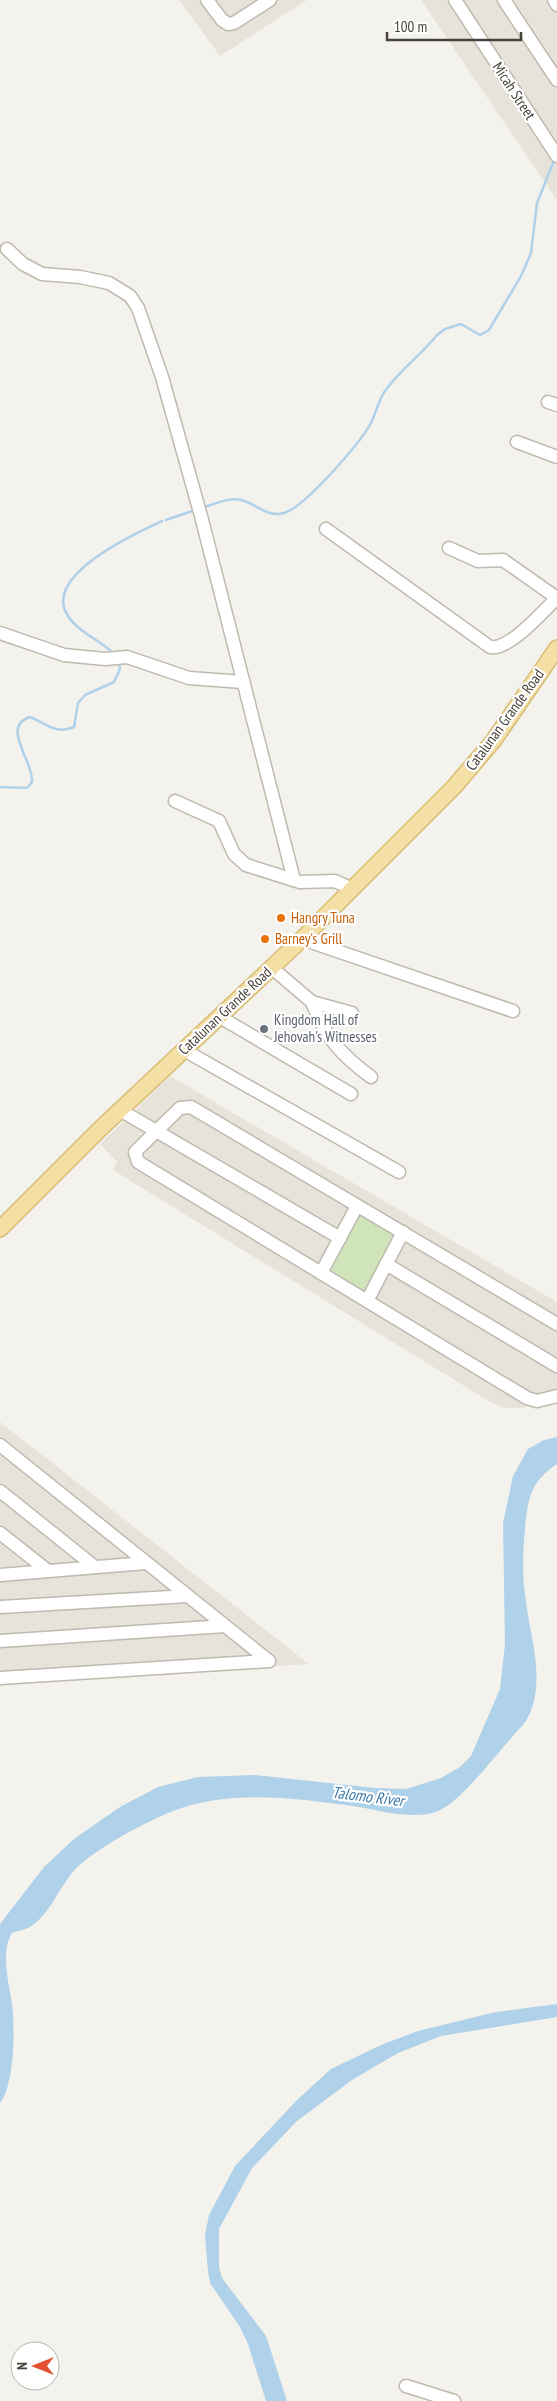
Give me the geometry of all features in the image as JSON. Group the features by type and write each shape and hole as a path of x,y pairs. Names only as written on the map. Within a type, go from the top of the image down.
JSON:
{"main road":[{"name":"Catalunan Grande Road","path":"0,1229 120,1110 302,939 477,761 557,648"}],"street":[{"path":"207,0 222,20 228,24 234,23 270,0"},
{"name":"Micah Street","path":"455,0 557,156"},
{"path":"504,0 557,80"},
{"path":"554,0 557,6"},
{"path":"7,249 23,264 42,274 96,279 110,283 130,296 138,308 146,326 178,431 294,880"},
{"path":"517,442 557,457"},
{"path":"326,528 490,647 500,647 510,642 557,598 503,560 478,561 449,548"},
{"path":"0,634 64,655 105,659 127,657 189,678 242,682"},
{"path":"175,801 219,821 240,861 253,868 307,883 336,881 352,889"},
{"path":"302,939 513,1011"},
{"path":"272,968 312,1002 352,1013"},
{"path":"312,1002 320,1021 333,1043 342,1054 371,1077"},
{"path":"220,1017 351,1094"},
{"path":"184,1050 399,1172"},
{"path":"557,1324 191,1107 185,1106 180,1108 137,1149 135,1155 138,1162 526,1398 537,1401 557,1396"},
{"path":"120,1110 340,1238"},
{"path":"321,1273 358,1206"},
{"path":"367,1301 403,1232"},
{"path":"386,1264 557,1366"},
{"path":"0,1445 269,1661 0,1678"},
{"path":"0,1491 95,1567"},
{"path":"0,1533 48,1571"},
{"path":"0,1575 146,1562"},
{"path":"0,1607 188,1596"},
{"path":"0,1641 225,1626"},
{"path":"406,2386 454,2401"}],"shaded area":[{"path":"179,0 307,0 220,56"},
{"path":"421,0 557,0 557,200"},
{"path":"170,1076 557,1302 557,1402 519,1408 504,1408 492,1403 113,1170 117,1162 100,1144"},
{"path":"0,1422 309,1664 0,1683"}],"green space":[{"path":"360,1214 397,1235 366,1294 328,1272"}],"water":[{"name":"Talomo River","path":"557,1437 557,1464 541,1477 536,1484 529,1500 526,1518 523,1578 537,1678 531,1710 523,1725 459,1796 438,1811 428,1814 407,1815 285,1798 262,1797 217,1800 173,1811 138,1827 102,1848 75,1870 41,1918 31,1927 12,1933 8,1941 6,1958 13,2014 13,2055 9,2083 0,2103 0,1924 44,1867 74,1839 120,1807 158,1787 198,1777 255,1775 375,1788 406,1789 441,1778 460,1767 471,1756 500,1689 505,1644 503,1523 513,1476 528,1449 544,1440"},
{"path":"557,2004 557,2017 441,2036 398,2053 352,2080 297,2121 252,2168 219,2229 219,2267 222,2278 266,2336 287,2401 266,2401 248,2344 240,2327 210,2283 208,2272 205,2235 209,2215 235,2166 297,2100 331,2069 381,2045 418,2031 496,2012"}],"waterway":[{"path":"204,507 236,499 272,514 284,513 293,508 318,487 344,459 371,423 385,391 437,335 445,329 461,324 480,335 489,330 521,276 531,253 537,203 554,161"},
{"path":"166,520 195,510"},
{"path":"113,653 72,622 63,601 68,586 79,572 95,558 133,535 162,521"},
{"path":"0,787 27,788 32,782 18,736 18,728 22,722 30,717 56,729 61,730 74,727 78,703 85,695 114,682 120,669 119,662"}],"place":[{"name":"Hangry Tuna","path":"281,918"},
{"name":"Barney's Grill","path":"265,939"},
{"name":"Kingdom Hall of Jehovah's Witnesses","path":"264,1029"}]}
